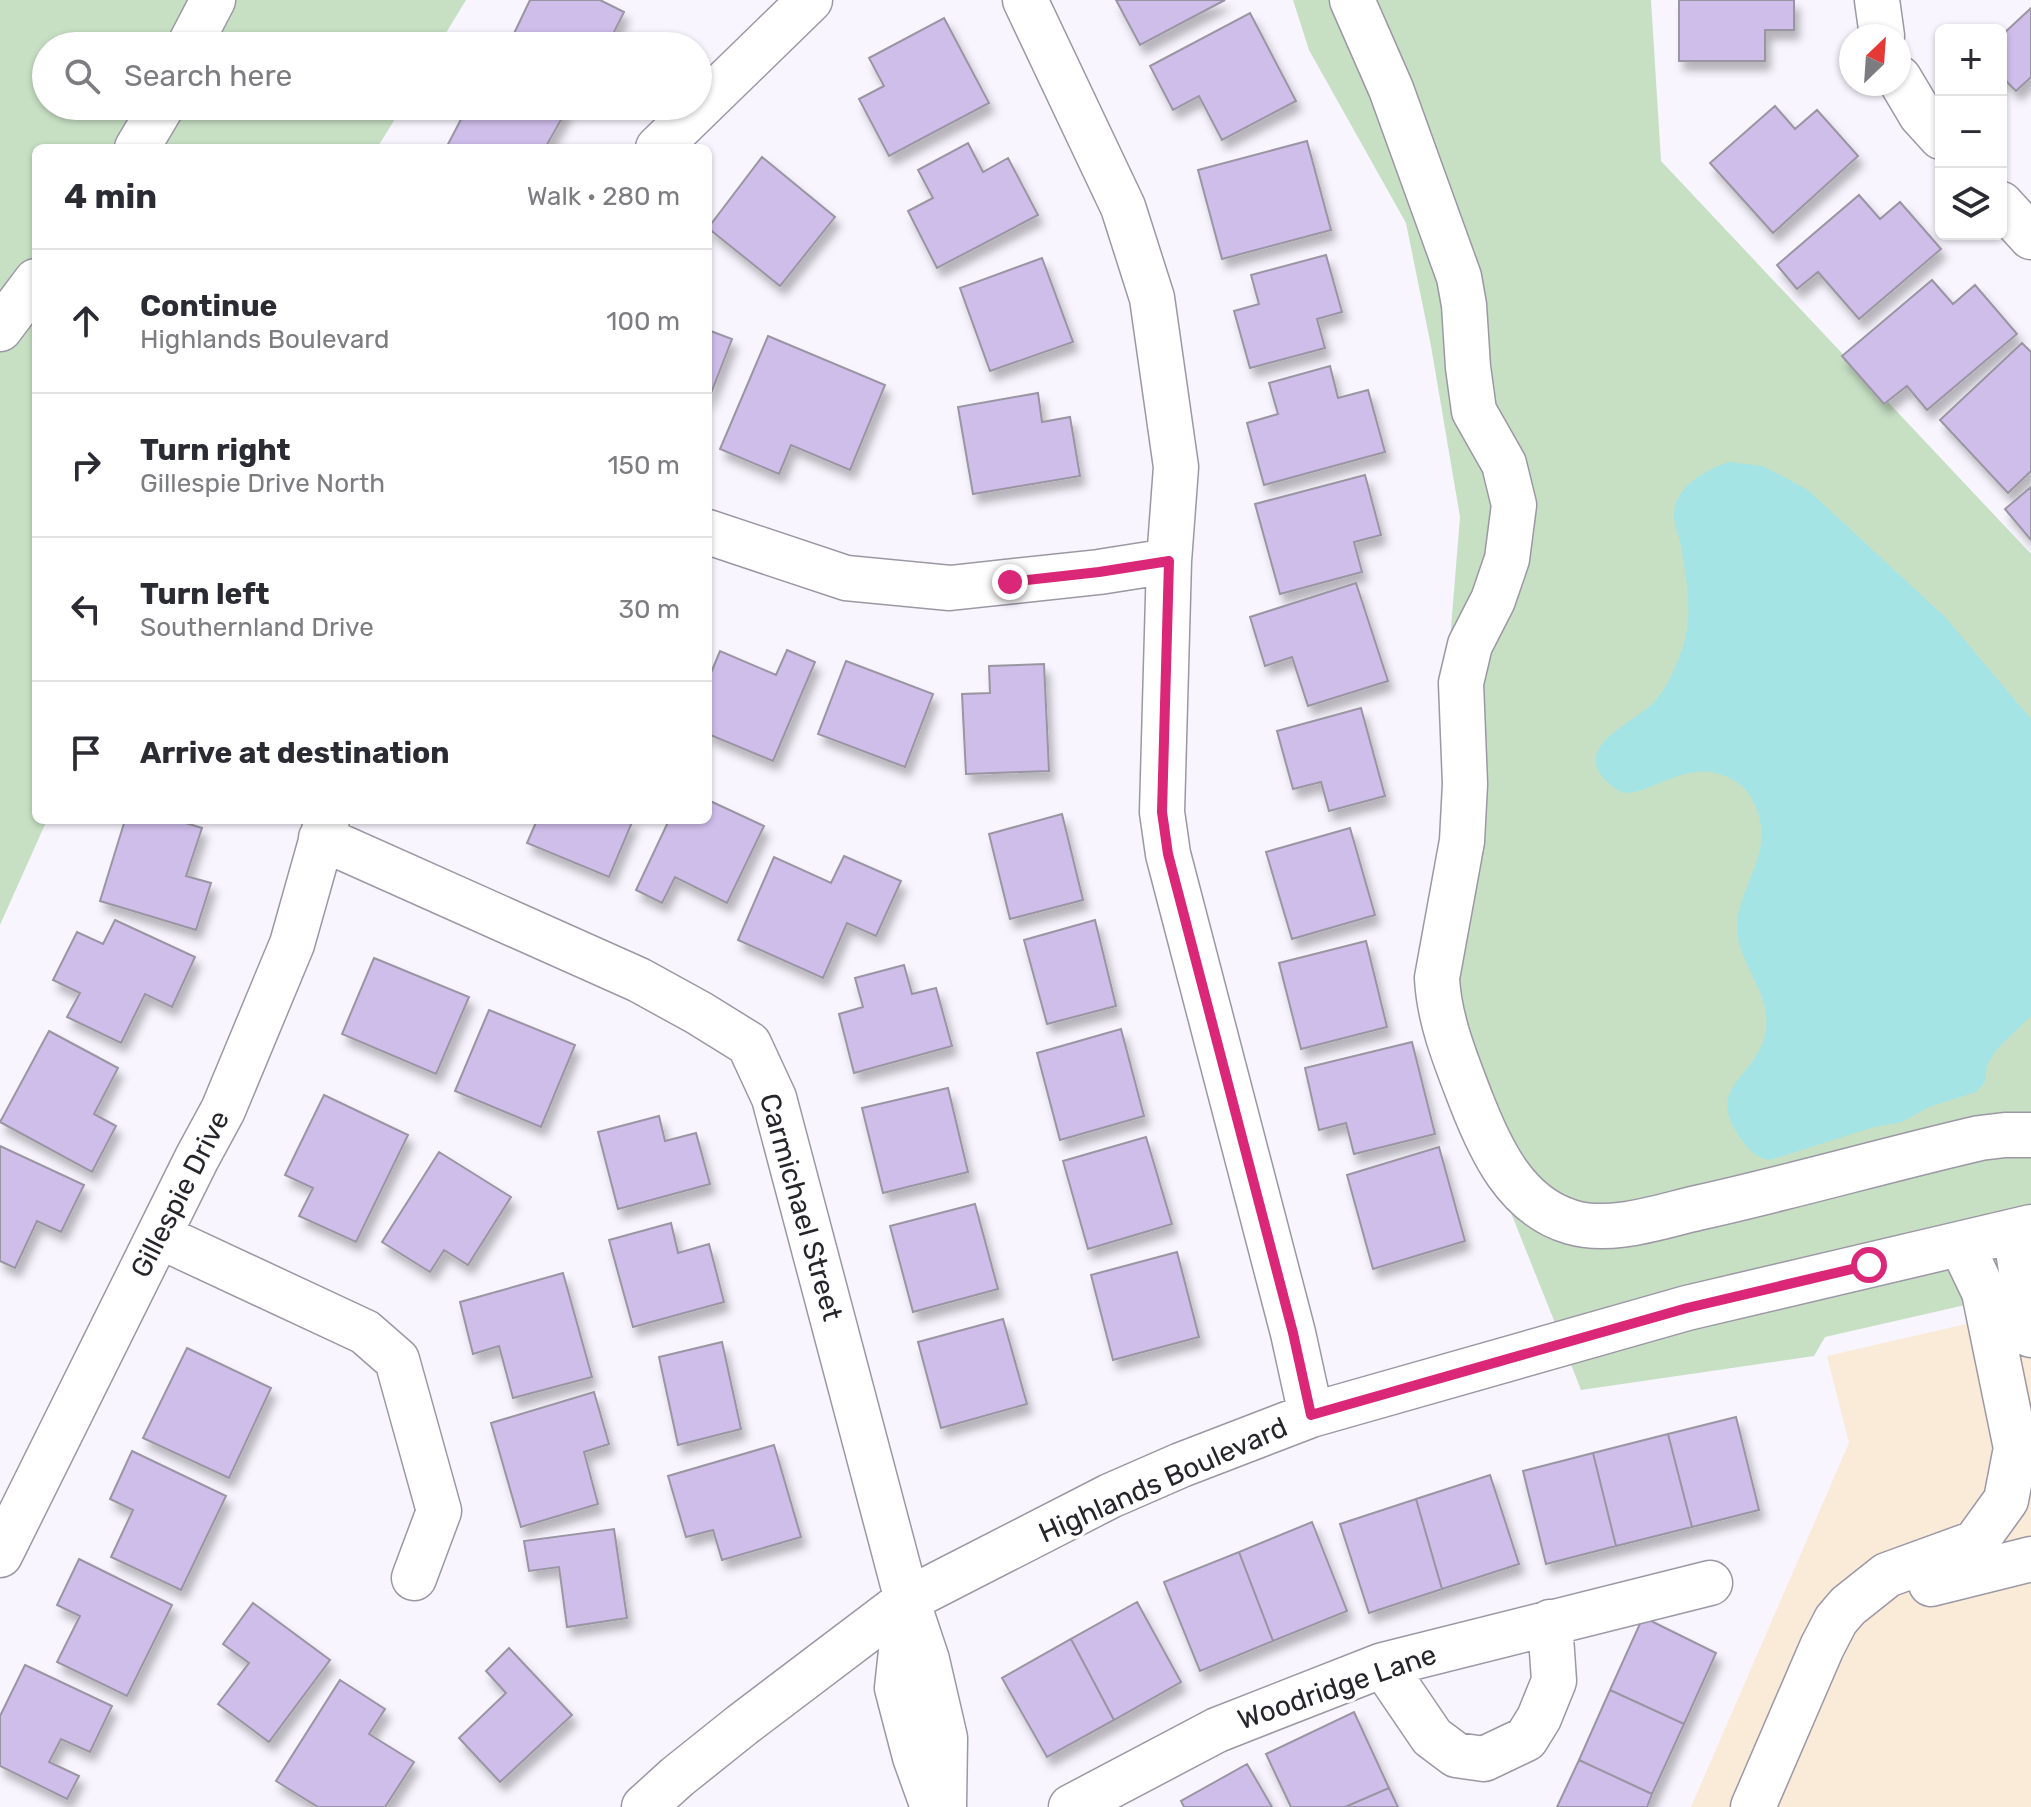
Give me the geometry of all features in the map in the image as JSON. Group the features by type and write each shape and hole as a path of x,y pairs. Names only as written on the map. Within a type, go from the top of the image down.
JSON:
{"street":[{"path":"196,32 213,0"},
{"path":"712,95 810,0"},
{"path":"1025,0 1123,207 1152,298 1176,467 1169,561 1162,812 1168,854 1293,1333 1311,1415"},
{"path":"1352,0 1391,89 1459,277 1474,411 1504,464 1514,505 1507,559 1493,600 1470,645 1461,683 1465,784 1462,841 1437,978 1438,999 1445,1024 1469,1096 1494,1153 1509,1178 1538,1205 1569,1222 1607,1227 1786,1188 1980,1138 2031,1135"},
{"path":"1877,0 1880,24"},
{"path":"1910,96 1935,130"},
{"path":"139,144 154,120"},
{"path":"662,144 687,120"},
{"path":"2007,211 2031,237"},
{"path":"0,329 32,286"},
{"path":"712,533 846,578 950,588 1169,561"},
{"name":"Gillespie Drive","path":"0,1555 223,1110 292,944 324,829"},
{"name":"Carmichael Street","path":"324,829 639,980 749,1044 774,1098 907,1600 927,1660 945,1738 944,1807"},
{"path":"2023,1229 2031,1335"},
{"name":"Highlands Boulevard","path":"644,1807 742,1725 907,1600 1110,1496 1181,1465 1311,1415 1687,1308 2023,1229"},
{"path":"159,1236 365,1332 397,1360 439,1511 414,1578"},
{"path":"1753,1807 1836,1620 1848,1606 1887,1575 1975,1543 2006,1500 2016,1448 1984,1292 1961,1244"},
{"path":"1848,1606 1895,1591 2031,1559"},
{"name":"Woodridge Lane","path":"1071,1807 1217,1730 1383,1665 1710,1583"},
{"path":"907,1600 897,1688 915,1757 933,1807"},
{"path":"1383,1665 1432,1737 1456,1755 1484,1759 1526,1739 1539,1718 1554,1681 1550,1622"}],"shaded area":[{"path":"2031,1309 2031,1807 1691,1807 1849,1443 1827,1356"}],"green space":[{"path":"0,0 466,0 447,32 32,32 32,120 394,120 379,144 32,144 32,824 45,824 0,925"},
{"path":"1293,0 1651,0 1661,161 2031,554 2031,1207 1555,1323 1441,1038 1442,739 1460,517 1431,346 1406,223 1309,50"},
{"path":"2031,1250 2031,1290 1825,1337 1814,1356 1581,1390 1570,1362 1689,1328"}],"water":[{"path":"1729,462 1763,466 1808,490 1946,618 2031,719 2031,1016 1996,1050 1987,1065 1985,1082 1976,1092 1929,1107 1902,1122 1874,1127 1770,1160 1757,1156 1745,1144 1731,1121 1727,1106 1736,1082 1762,1046 1766,1029 1763,1002 1742,952 1737,926 1742,901 1760,852 1760,820 1756,807 1745,789 1735,781 1714,773 1695,772 1630,793 1623,792 1606,781 1597,768 1596,756 1610,736 1654,702 1674,670 1688,623 1685,568 1674,519 1676,502 1694,480"}],"building":[{"path":"530,0 600,0 624,12 614,32 515,32"},
{"path":"1116,0 1225,0 1140,45"},
{"path":"1679,0 1794,0 1794,30 1765,30 1765,61 1679,61"},
{"path":"2031,8 2031,77 2016,91 2007,82 2007,30"},
{"path":"1250,13 1296,101 1222,140 1199,96 1173,110 1150,66"},
{"path":"944,18 989,103 889,156 859,99 884,86 869,58"},
{"path":"1775,106 1795,129 1817,110 1858,156 1773,233 1710,163"},
{"path":"461,120 561,120 547,144 448,144"},
{"path":"1307,141 1331,230 1222,259 1198,170"},
{"path":"968,143 983,172 1008,158 1038,215 937,268 908,211 933,198 918,170"},
{"path":"762,157 835,217 780,286 712,231 712,223"},
{"path":"1859,195 1880,219 1900,202 1941,249 1859,319 1818,272 1797,289 1777,265"},
{"path":"1326,255 1342,312 1317,319 1325,348 1250,368 1234,311 1259,304 1251,275"},
{"path":"1042,258 1073,342 990,371 960,288"},
{"path":"1932,280 1953,304 1975,285 2017,334 1927,410 1907,386 1884,404 1842,356"},
{"path":"712,332 732,339 712,391"},
{"path":"768,336 885,385 850,470 791,445 779,474 720,449"},
{"path":"2022,343 2031,352 2031,471 2008,493 1940,420"},
{"path":"1330,366 1338,398 1368,390 1385,452 1264,485 1247,423 1278,414 1269,383"},
{"path":"1038,393 1042,422 1070,417 1080,476 973,494 958,407"},
{"path":"1365,475 1381,535 1354,542 1362,572 1280,594 1255,504"},
{"path":"2031,487 2031,540 2005,509"},
{"path":"1356,583 1388,681 1308,706 1292,657 1265,666 1250,617"},
{"path":"787,650 815,662 773,761 712,736 712,670 720,651 776,675"},
{"path":"846,661 933,694 905,767 818,734"},
{"path":"1044,664 1049,771 966,774 962,694 990,693 989,666"},
{"path":"1361,708 1385,796 1329,811 1321,782 1293,789 1277,731"},
{"path":"712,802 764,826 727,903 675,877 662,903 636,890 667,824 712,824"},
{"path":"1062,814 1083,900 1010,919 989,834"},
{"path":"124,824 189,824 202,828 186,876 211,883 196,930 100,901"},
{"path":"535,824 631,824 609,877 527,843"},
{"path":"1350,828 1375,915 1292,939 1266,852"},
{"path":"844,856 901,881 876,936 847,923 823,978 738,940 774,857 831,883"},
{"path":"115,920 195,957 172,1007 145,994 121,1043 67,1017 80,993 53,980 77,932 103,944"},
{"path":"1095,920 1116,1006 1047,1024 1024,940"},
{"path":"1366,941 1387,1027 1301,1049 1279,963"},
{"path":"374,958 469,997 436,1074 342,1034"},
{"path":"904,965 912,994 936,988 952,1046 854,1073 839,1014 863,1007 855,978"},
{"path":"489,1010 575,1045 541,1127 455,1091"},
{"path":"1121,1029 1144,1116 1060,1140 1037,1053"},
{"path":"49,1031 118,1068 94,1114 116,1126 92,1172 0,1122"},
{"path":"1412,1042 1435,1134 1354,1154 1346,1123 1319,1130 1305,1068"},
{"path":"948,1088 968,1172 883,1193 862,1108"},
{"path":"324,1095 408,1135 356,1242 299,1216 313,1188 285,1175"},
{"path":"659,1116 665,1141 696,1133 710,1184 618,1209 598,1132"},
{"path":"1146,1137 1172,1224 1088,1249 1063,1161"},
{"path":"0,1146 84,1185 61,1232 37,1221 15,1268 0,1261"},
{"path":"1439,1147 1465,1241 1373,1269 1347,1175"},
{"path":"439,1152 511,1197 468,1265 444,1250 430,1272 382,1242"},
{"path":"975,1204 998,1289 913,1312 890,1226"},
{"path":"671,1223 678,1253 709,1244 724,1302 633,1327 609,1240"},
{"path":"1177,1252 1199,1337 1113,1360 1091,1275"},
{"path":"563,1273 592,1377 513,1398 499,1346 473,1354 460,1302"},
{"path":"1003,1319 1027,1404 941,1428 918,1342"},
{"path":"722,1342 741,1429 678,1445 659,1357"},
{"path":"187,1348 271,1388 229,1478 143,1438"},
{"path":"594,1392 609,1444 584,1452 598,1504 521,1527 491,1423"},
{"path":"1736,1417 1759,1510 1692,1527 1668,1434"},
{"path":"1668,1434 1692,1527 1616,1546 1593,1453"},
{"path":"774,1445 801,1537 722,1560 713,1530 686,1537 668,1476"},
{"path":"132,1451 226,1496 181,1590 111,1557 133,1510 110,1499"},
{"path":"1593,1453 1616,1546 1546,1564 1523,1471"},
{"path":"1490,1475 1519,1564 1442,1589 1416,1499"},
{"path":"1416,1499 1442,1589 1369,1613 1340,1524"},
{"path":"1312,1522 1347,1611 1273,1641 1239,1552"},
{"path":"614,1529 627,1618 567,1627 559,1567 529,1571 524,1541"},
{"path":"1239,1552 1273,1641 1200,1671 1164,1582"},
{"path":"79,1559 172,1605 127,1696 57,1662 80,1616 57,1605"},
{"path":"1137,1602 1181,1682 1114,1720 1071,1639"},
{"path":"253,1603 330,1660 269,1742 218,1704 249,1663 223,1644"},
{"path":"1643,1617 1716,1653 1684,1724 1610,1690"},
{"path":"1071,1639 1114,1720 1047,1757 1002,1678"},
{"path":"509,1648 572,1715 500,1782 459,1738 506,1693 486,1671"},
{"path":"25,1665 112,1706 90,1752 61,1739 49,1762 79,1776 67,1799 0,1766 0,1716"},
{"path":"340,1680 385,1709 369,1734 414,1762 385,1807 318,1807 276,1781"},
{"path":"1610,1690 1684,1724 1652,1794 1579,1760"},
{"path":"1354,1712 1389,1788 1345,1807 1291,1807 1266,1754"},
{"path":"1579,1760 1652,1794 1647,1807 1557,1807"},
{"path":"1247,1764 1272,1807 1184,1807 1181,1801"},
{"path":"1389,1788 1398,1807 1345,1807"}],"route":[{"path":"1010,582 1169,561 1162,812 1168,854 1293,1333 1311,1415 1687,1308 1869,1265"}]}
